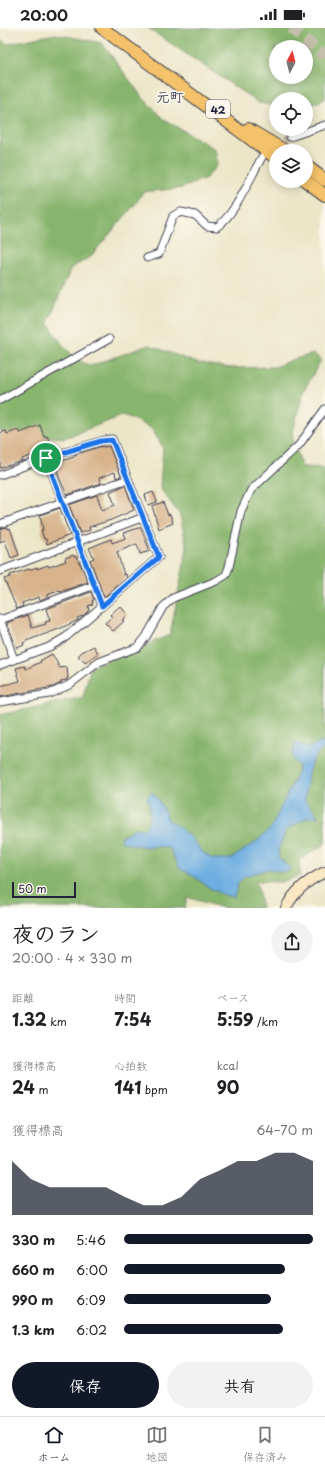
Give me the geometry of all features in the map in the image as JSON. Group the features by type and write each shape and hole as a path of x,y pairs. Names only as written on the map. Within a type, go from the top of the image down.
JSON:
{"highway":[{"name":"42","path":"102,28 269,153"},
{"name":"42","path":"152,65 273,144"},
{"path":"313,171 325,180"},
{"path":"313,186 325,195"}],"street":[{"path":"290,137 325,125"},
{"path":"147,258 159,254 173,216 182,212 195,215 207,226 217,227 223,222 231,213 262,157"},
{"path":"0,400 110,339"},
{"path":"0,702 49,694 69,685 99,662 138,647 146,637 163,607 173,598 216,581 226,575 241,511 251,490 299,445 325,409"},
{"path":"0,475 46,458 101,441 112,440 159,557 66,637 50,647 0,665"},
{"path":"46,458 102,606"},
{"path":"0,524 128,479"},
{"path":"0,571 144,517"},
{"path":"14,660 0,620 95,585"},
{"path":"286,908 304,884 325,872"}],"green space":[{"path":"148,28 325,28 325,99 313,104 313,92 269,92 269,105 259,103"},
{"path":"55,34 102,43 142,97 163,119 215,149 218,164 206,178 182,188 143,192 136,203 90,257 71,268 48,323 62,344 75,358 90,366 149,345 197,363 230,368 275,367 297,358 314,354 321,360 303,392 292,436 302,467 325,468 325,844 299,860 300,876 281,882 256,881 262,908 223,908 187,897 185,908 0,908 0,715 83,697 91,667 170,635 187,548 180,515 160,488 163,447 151,428 124,415 64,438 0,431 0,40 7,44"}],"water":[{"path":"325,741 324,749 318,753 308,772 305,801 319,817 308,817 286,830 278,850 279,858 290,868 289,871 281,872 268,869 245,876 238,883 234,897 213,890 192,875 180,869 170,849 163,847 139,846 120,841 122,835 135,828 145,829 150,813 147,797 152,792 159,801 169,821 180,828 194,841 202,852 213,859 231,859 256,842 271,828 297,774 299,766 292,757 296,742 307,748"}],"building":[{"path":"40,425 44,437 47,436 53,450 22,459 23,461 0,468 0,433 6,431 7,434 18,430 20,433"},
{"path":"102,446 109,446 121,476 116,478 115,472 99,478 101,483 67,495 59,477 56,463 74,457 74,455"},
{"path":"125,485 134,510 111,520 89,527 90,530 80,533 69,505 97,495 102,510 115,505 110,492"},
{"path":"153,492 157,502 148,505 145,495"},
{"path":"163,502 173,523 159,529 152,506"},
{"path":"60,508 70,535 47,544 41,530 43,530 40,515"},
{"path":"7,527 8,529 10,528 19,555 11,558 5,541 0,542 0,529"},
{"path":"141,528 150,551 140,554 137,544 117,552 124,575 126,574 127,578 104,597 90,560 94,558 89,548 111,539 112,543 126,538 124,533"},
{"path":"73,555 74,557 76,556 80,563 88,582 60,592 60,590 47,595 47,597 40,600 39,597 22,603 23,606 17,609 4,579 10,577 10,575 29,569 37,567 37,569 48,565 49,567 66,561 65,558"},
{"path":"91,592 94,600 92,601 93,604 88,606 89,610 83,616 77,618 78,620 59,629 26,641 23,643 24,645 17,648 7,623 28,615 32,628 46,624 45,622 50,621 46,609"},
{"path":"120,606 128,615 113,631 105,623 112,617 110,615"},
{"path":"94,646 98,653 85,663 78,656 82,652"},
{"path":"52,654 60,668 67,667 67,680 61,681 61,683 53,687 0,697 0,686 20,681 16,668 25,666 26,669 41,662 40,661"}],"tunnel":[{"path":"291,28 325,56"},
{"path":"280,144 290,137"}],"district":[{"name":"元町","path":"170,96"}],"route":[{"path":"112,440 144,517 159,557 102,606 63,502 46,458 101,441 112,440"}]}
